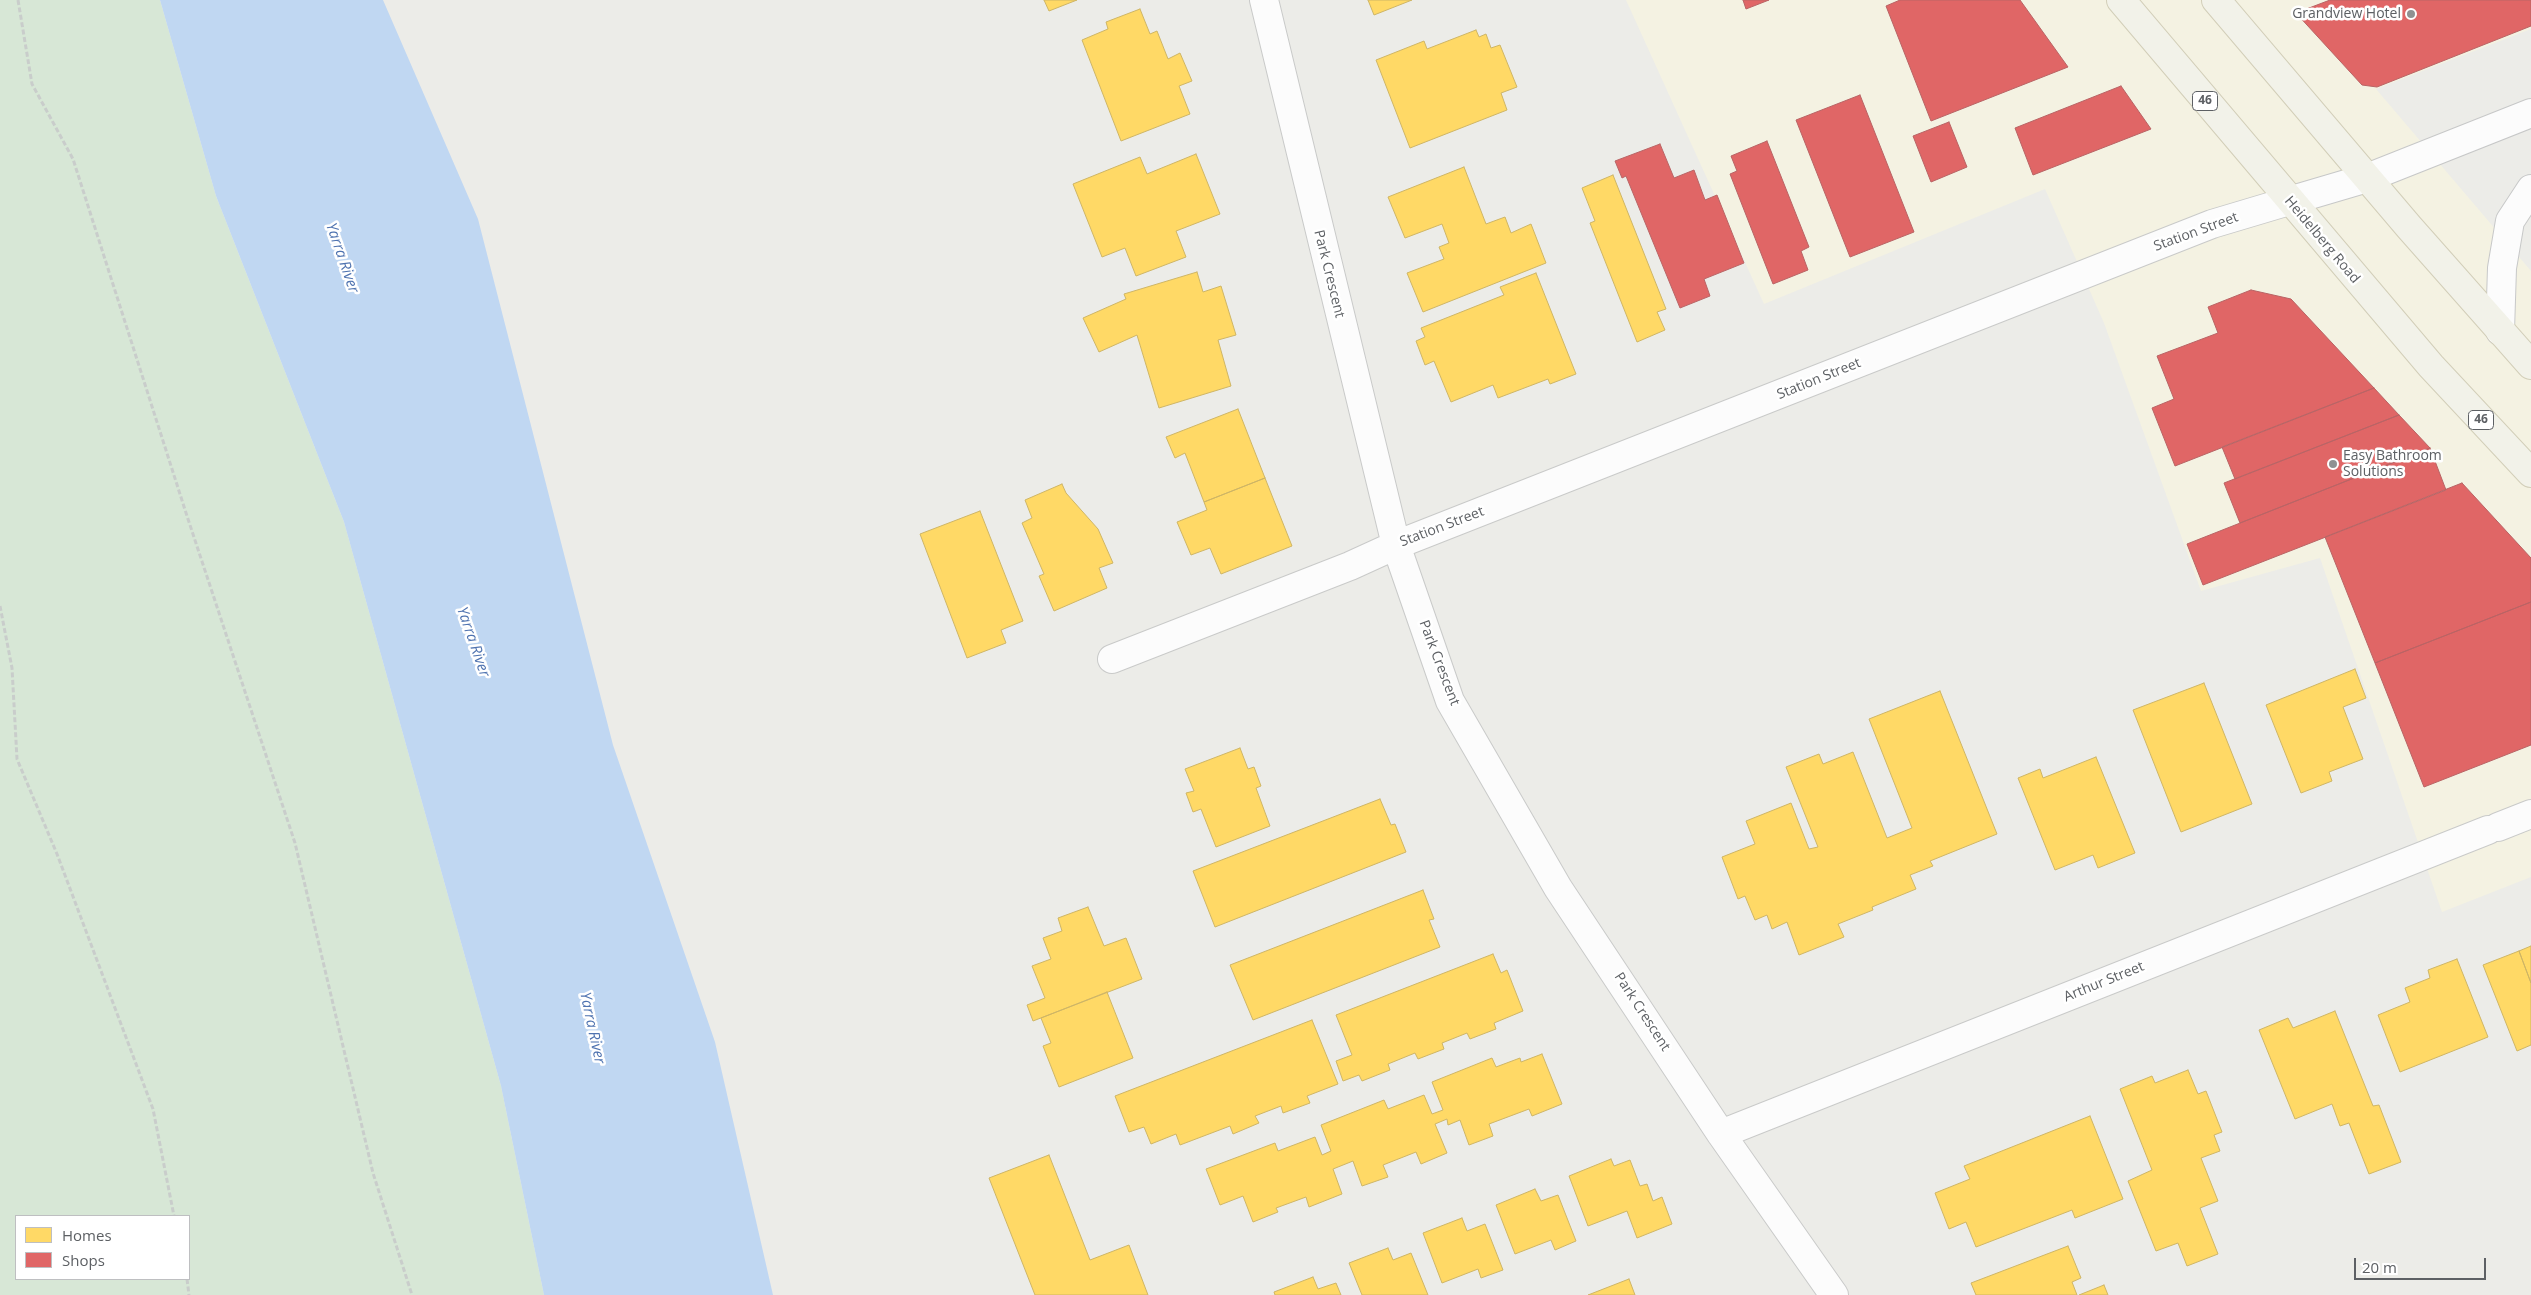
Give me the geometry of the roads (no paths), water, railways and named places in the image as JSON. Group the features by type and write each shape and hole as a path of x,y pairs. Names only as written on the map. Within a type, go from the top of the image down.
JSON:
{"main road":[{"name":"Heidelberg Road","path":"2122,0 2430,366 2531,473"},
{"path":"2216,0 2367,178 2531,365"}],"street":[{"name":"Park Crescent","path":"1264,0 1396,544 1450,701 1558,888 1720,1134 1834,1295"},
{"name":"Station Street","path":"1112,659 1350,566 1396,544 2212,224 2367,178 2531,113"},
{"path":"2500,331 2502,268 2510,222 2531,189"},
{"name":"Arthur Street","path":"1720,1134 2531,814"}],"water":[{"name":"Yarra River","path":"160,0 383,0 478,219 613,745 715,1042 773,1295 544,1295 501,1086 344,522 216,196"}],"place":[{"name":"Grandview Hotel","path":"2411,14"},
{"name":"Easy Bathroom Solutions","path":"2333,464"}]}
